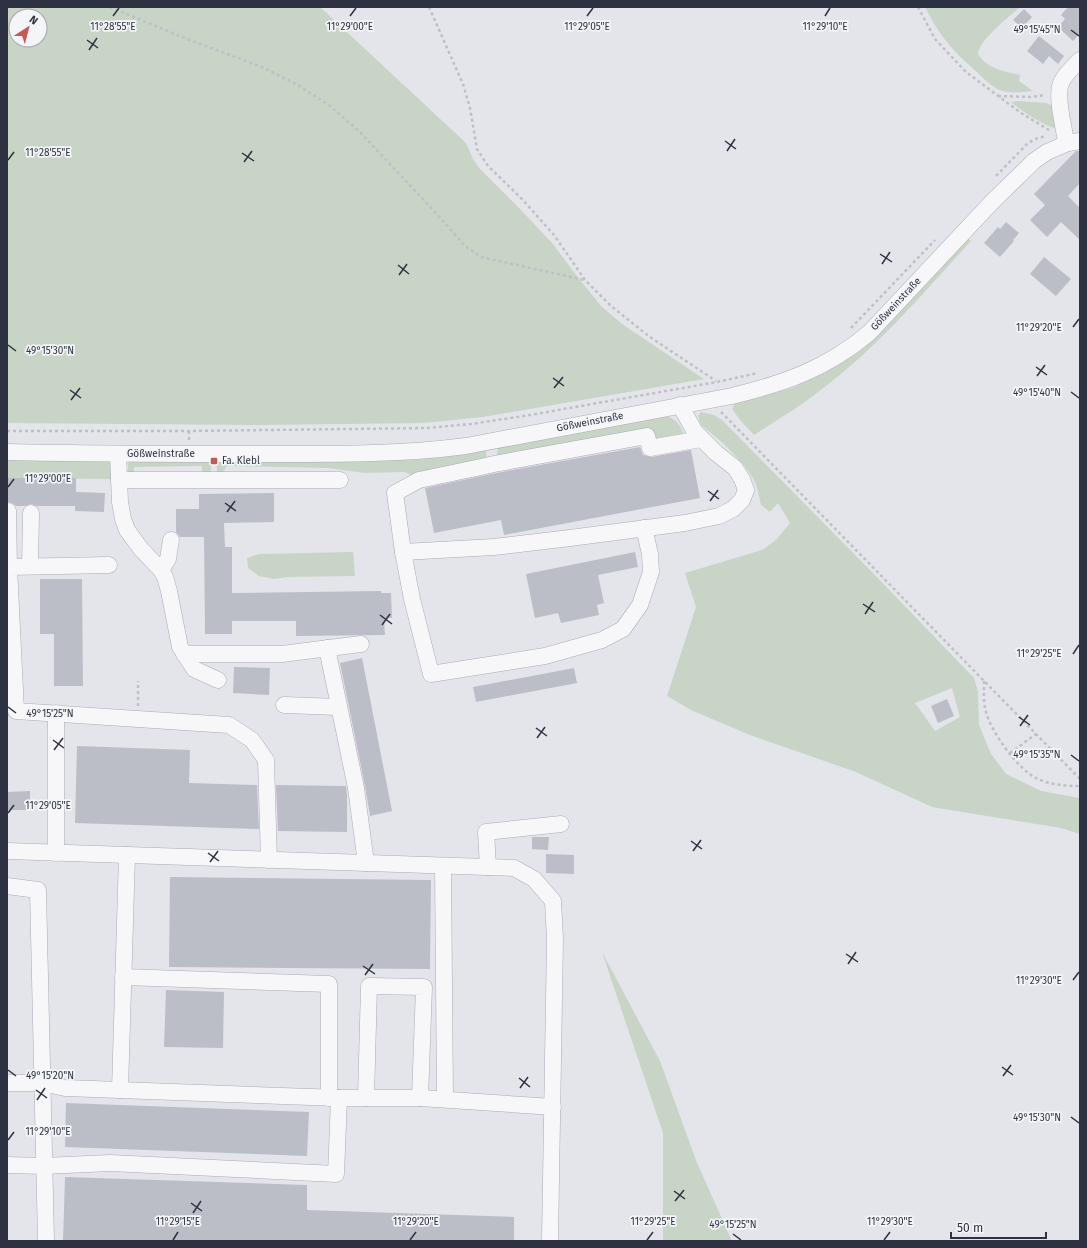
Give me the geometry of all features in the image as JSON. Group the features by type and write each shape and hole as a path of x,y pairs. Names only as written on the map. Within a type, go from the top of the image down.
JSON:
{"street":[{"path":"1074,142 1065,136 1059,92 1061,82 1080,60"},
{"name":"Gößweinstraße","path":"7,452 118,454 346,454 442,449 680,404 732,396 788,381 808,373 830,361 869,333 992,202 1022,173 1047,152 1074,142"},
{"path":"404,552 494,547 685,523 719,516 734,509 742,500 746,490 742,479 735,468 702,439 692,428 680,404"},
{"path":"644,528 650,554 651,572 640,605 623,629 602,640 545,656 431,674 412,599 396,493 420,480 494,464 647,436 650,448 702,439"},
{"path":"490,441 494,464"},
{"path":"118,454 120,502 123,519 127,530 141,549 161,570 165,577 180,647 184,654 194,669 218,680"},
{"path":"119,480 340,480"},
{"path":"8,511 9,567 16,711 229,725 252,740 266,760 269,860"},
{"path":"30,566 31,513"},
{"path":"161,570 168,559 171,540"},
{"path":"9,567 109,565"},
{"path":"184,654 282,654 360,644"},
{"path":"327,648 356,788 366,864"},
{"path":"284,705 339,707"},
{"path":"56,714 56,853"},
{"path":"488,867 486,832 561,824"},
{"path":"7,851 514,868 534,879 553,901 555,939 550,1241"},
{"path":"120,1090 127,855"},
{"path":"443,866 445,1099"},
{"path":"7,886 38,890 46,1241"},
{"path":"7,1165 44,1166 110,1163 336,1174 329,984 123,976"},
{"path":"366,1098 369,986 424,987 420,1098"},
{"path":"7,1083 42,1083 64,1088 334,1098 445,1099 553,1107"}],"path":[{"path":"110,7 187,39 262,67 298,85 330,106 359,131 465,246 481,257 585,280"},
{"path":"429,7 463,84 470,108 477,148 488,166 522,199 554,235 585,280 611,306 632,324 717,382"},
{"path":"918,7 935,39 958,64 1034,122 1054,132"},
{"path":"998,96 1031,97 1059,92"},
{"path":"993,179 1027,144 1035,139 1049,134"},
{"path":"849,330 939,236"},
{"path":"7,431 189,431 427,428 471,424 530,415 717,382 764,372"},
{"path":"708,399 1080,779"},
{"path":"189,431 189,445"},
{"path":"138,681 138,719"},
{"path":"984,681 986,712 992,727 1022,768 1038,779 1062,786 1080,786"},
{"path":"1010,753 1036,734"}],"green space":[{"path":"7,7 320,7 466,143 479,168 553,244 601,306 622,324 704,379 483,417 424,423 259,425 7,423"},
{"path":"925,7 1020,7 983,42 978,54 986,63 996,69 1020,75 1019,81 1033,91 1008,92 997,89 991,85 961,58 948,43 936,27"},
{"path":"1011,102 1046,103 1055,107 1056,129 1032,117"},
{"path":"967,238 971,241 918,299 862,356 842,373 789,413 754,435 740,420 732,409 735,403 795,387 817,376"},
{"path":"701,412 714,415 722,420 974,678 978,692 979,725 991,754 1006,774 1041,791 1080,798 1080,834 1061,828 932,807 856,772 750,735 693,711 667,696 696,607 685,573 762,550 776,540 790,523 778,503 770,512 761,505 757,487 744,465 723,443 701,425 698,416","holes":["952,688 960,717 935,731 915,703"]},
{"path":"665,415 673,419 678,424 685,439 654,444 649,433 498,460 497,453 499,445"},
{"path":"485,447 488,462 416,477 404,472 364,473 329,468 227,466 221,475 217,475 217,459"},
{"path":"7,457 110,461 114,479 7,478"},
{"path":"211,459 211,476 202,476 202,466 134,467 134,476 128,471 129,461"},
{"path":"353,552 355,576 288,577 274,579 259,576 248,568 247,558 259,554"},
{"path":"602,952 660,1061 697,1163 732,1241 663,1241 663,1133"}],"building":[{"path":"1068,7 1080,7 1080,33 1073,41 1058,27 1065,19 1061,15"},
{"path":"1024,9 1032,17 1022,28 1013,20"},
{"path":"1039,36 1064,56 1058,64 1049,56 1043,64 1027,51"},
{"path":"1076,151 1080,151 1080,183 1068,196 1080,208 1080,240 1061,222 1047,237 1030,220 1045,205 1034,194"},
{"path":"1006,222 1019,233 1000,257 984,243 998,227 1000,229"},
{"path":"1044,257 1071,279 1056,296 1030,274"},
{"path":"640,447 643,455 651,457 691,450 700,498 504,535 501,520 434,533 425,488 496,473"},
{"path":"7,478 76,478 76,492 105,493 104,512 75,511 75,506 37,506 31,504 16,506 7,502"},
{"path":"274,493 274,522 224,523 225,547 232,547 232,593 381,591 381,593 391,593 392,618 387,618 387,620 384,620 385,635 296,636 296,621 232,621 232,634 205,634 204,537 180,537 176,532 176,509 199,509 199,494"},
{"path":"635,552 638,567 598,575 604,603 597,605 599,615 561,623 558,613 535,618 526,574"},
{"path":"40,579 82,579 83,686 54,686 54,634 40,634"},
{"path":"362,658 392,811 370,816 340,663"},
{"path":"234,667 270,668 269,695 233,693"},
{"path":"574,668 577,683 476,702 473,687"},
{"path":"947,699 954,716 938,723 931,706"},
{"path":"77,746 190,750 189,783 257,785 259,829 75,823"},
{"path":"276,785 346,786 347,832 278,831"},
{"path":"30,791 30,810 7,810 7,792"},
{"path":"532,837 549,837 548,850 532,849"},
{"path":"546,854 574,855 574,874 546,873"},
{"path":"170,877 431,880 430,969 169,967"},
{"path":"166,990 224,992 223,1048 164,1047"},
{"path":"66,1103 309,1112 307,1156 65,1147"},
{"path":"65,1177 307,1185 307,1210 514,1217 514,1241 63,1241"}],"place":[{"name":"Fa. Klebl","path":"214,461"}]}
